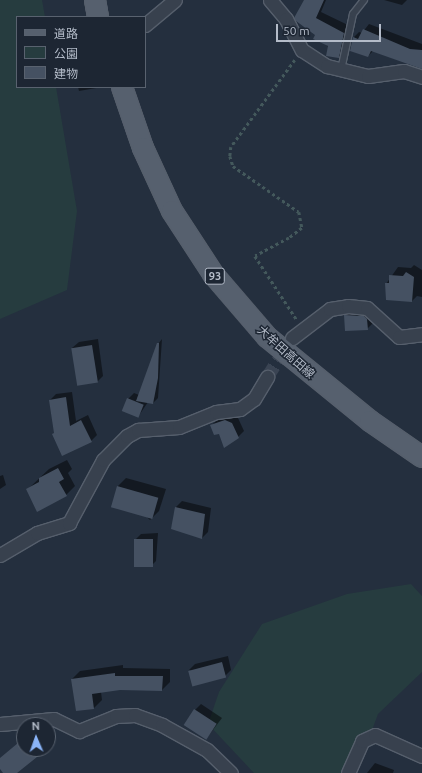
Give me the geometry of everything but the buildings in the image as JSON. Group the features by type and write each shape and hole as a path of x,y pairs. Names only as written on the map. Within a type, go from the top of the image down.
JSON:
{"main road":[{"path":"94,0 98,16"},
{"name":"大牟田高田線","path":"122,88 143,148 172,211 213,274 267,337 370,420 422,457"}],"street":[{"path":"146,24 175,0"},
{"path":"270,0 286,19 302,50 327,66 368,76 404,71 422,77"},
{"path":"292,338 303,328 330,309 348,306 367,308 399,337 422,334"},
{"path":"0,555 37,532 69,524 103,460 127,436 138,430 179,427 216,412 240,410 254,399 267,377"},
{"path":"0,724 54,719 79,731 116,716 135,715 162,725 207,750 231,773"},
{"path":"348,773 362,741 375,735 422,756"}],"lane":[{"path":"341,70 353,14 364,0"}],"path":[{"path":"302,50 231,147 230,156 233,166 299,212 302,228 289,238 255,256 303,328"}],"green space":[{"path":"0,0 42,0 45,16 16,16 16,88 56,88 77,211 67,290 0,319"},
{"path":"411,584 422,596 422,672 378,714 356,773 254,773 208,724 219,692 262,624 347,594"}],"tunnel":[{"path":"267,377 288,345"}]}
